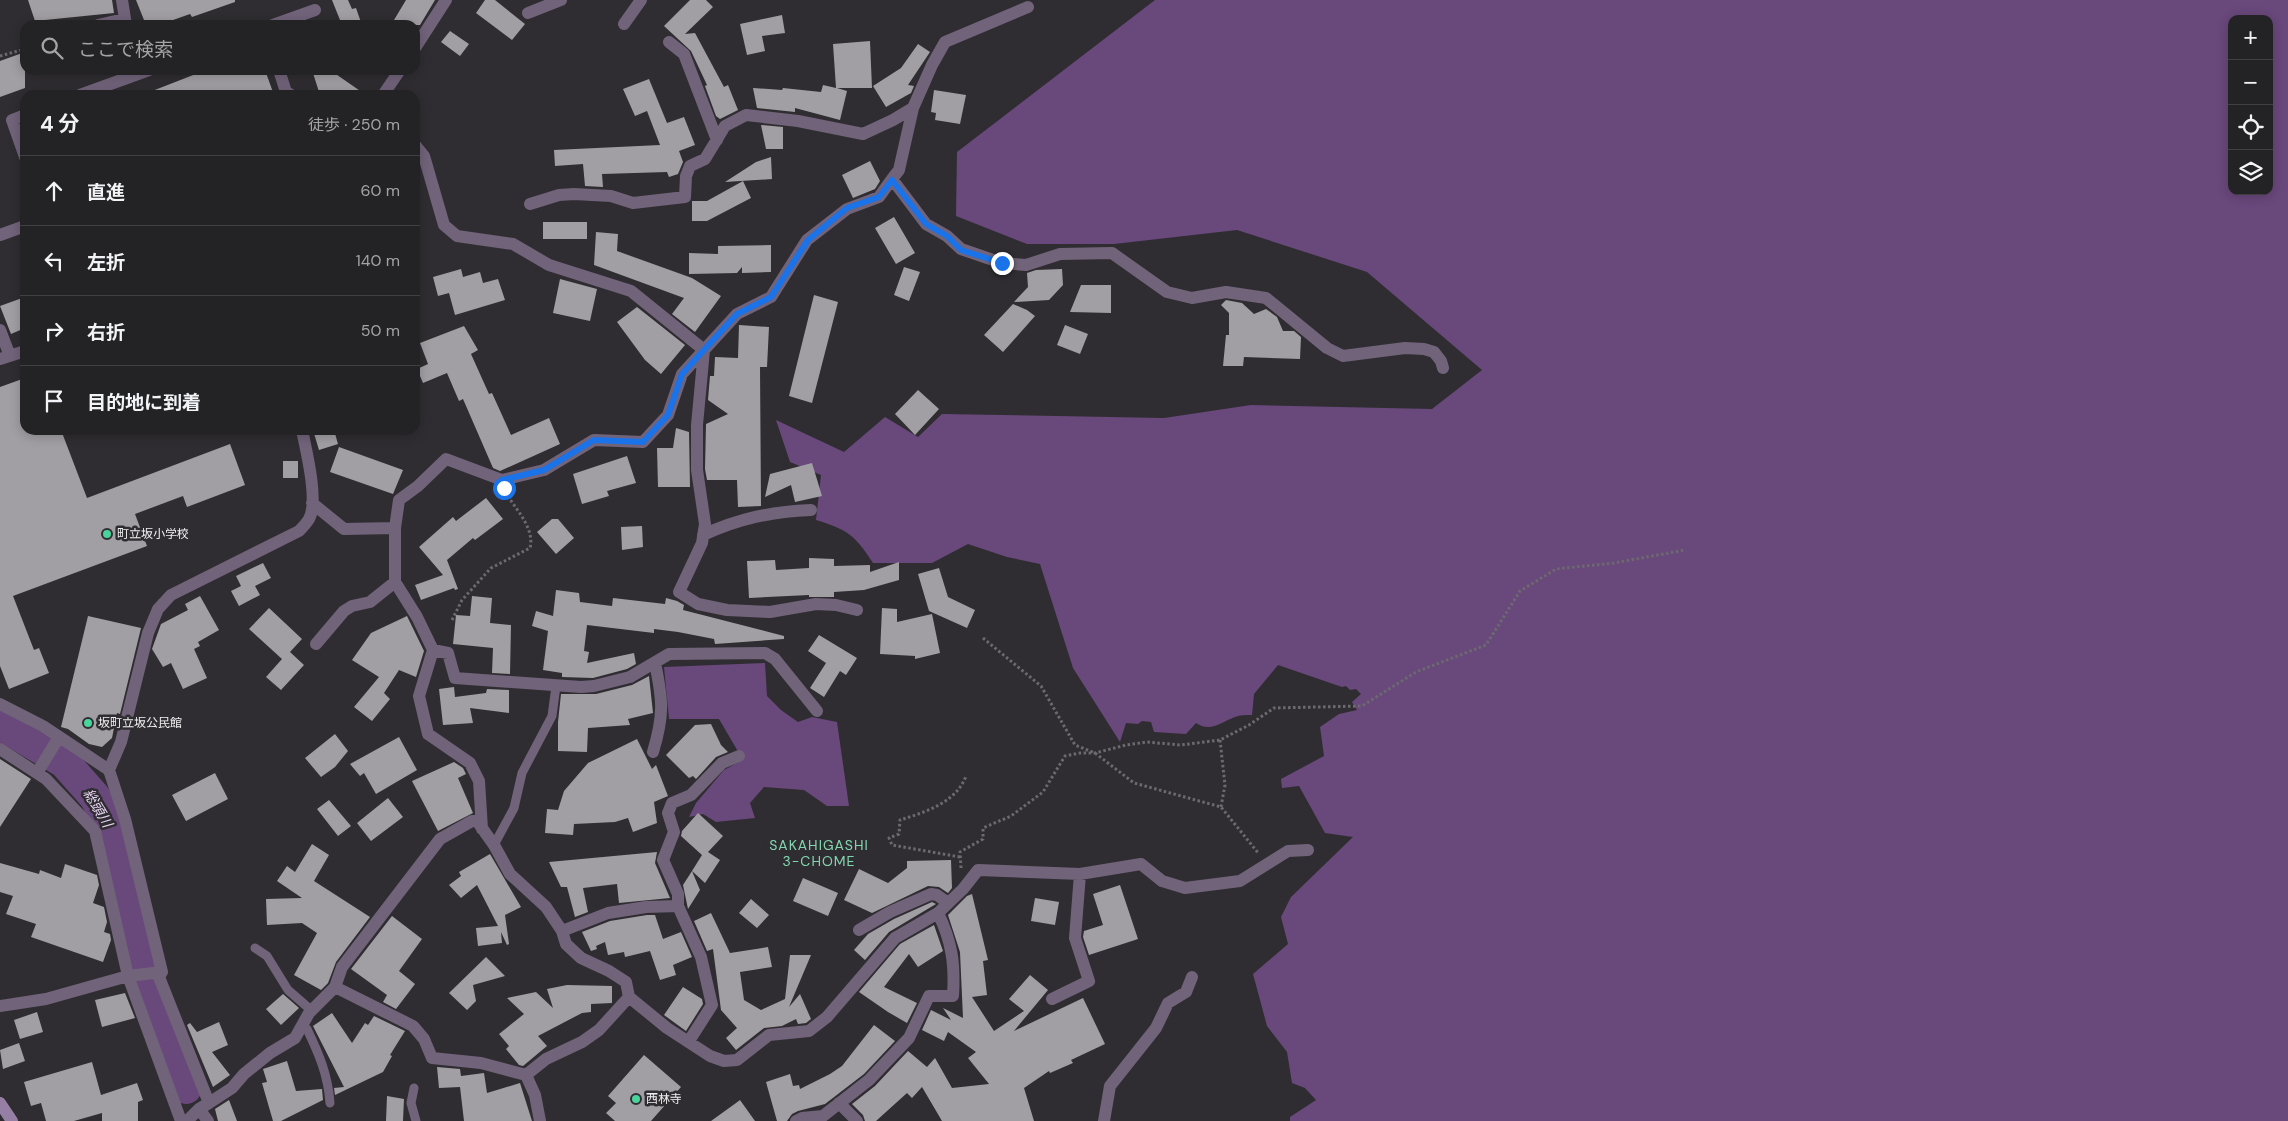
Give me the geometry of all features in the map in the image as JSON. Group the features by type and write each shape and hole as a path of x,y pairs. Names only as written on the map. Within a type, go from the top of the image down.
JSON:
{"main road":[{"path":"0,1104 12,1121"}],"street":[{"path":"122,0 125,20"},
{"path":"420,40 446,0"},
{"path":"528,13 561,0"},
{"path":"624,24 641,0"},
{"path":"482,829 479,781 470,763 428,734 419,696 433,650 417,617 395,582 395,528 398,500 418,486 446,459 502,480 544,470 594,440 643,442 668,415 682,374 737,314 771,297 808,240 847,208 879,197 892,180 899,170 913,108 945,42 1028,7"},
{"path":"287,20 315,10"},
{"path":"669,42 684,54 716,140"},
{"path":"94,90 134,75"},
{"path":"281,75 286,90"},
{"path":"386,90 397,75"},
{"path":"530,204 558,195 574,194 611,196 633,203 685,197 686,176 690,166 705,159 725,126 746,115 798,121 863,134 913,108"},
{"path":"20,117 12,120 20,142"},
{"path":"420,151 424,156 444,225 457,236 513,244 549,266 631,291 704,350"},
{"path":"892,180 926,224 947,236 961,250 1002,263 1026,265 1060,254 1112,253 1167,292 1192,298 1226,292 1266,298 1328,348 1343,356 1405,348 1424,349 1434,352 1443,368"},
{"path":"0,235 20,228"},
{"path":"0,330 5,357 20,352"},
{"path":"704,350 697,425 697,470 705,524 702,543 679,592 698,604 727,610 770,612 816,604 836,605 857,610"},
{"path":"109,770 121,742 148,633 158,609 172,595 298,531 310,518 312,503 310,477 303,435"},
{"path":"312,503 344,529 395,528"},
{"path":"703,535 732,522 768,513 811,510"},
{"path":"316,644 344,611 352,606 370,602 395,582"},
{"path":"433,650 448,653 455,678 556,686 594,686 630,677 669,654 765,653 775,660 816,711"},
{"path":"653,752 662,724 662,694 655,663"},
{"path":"0,704 43,726 109,770 126,819 162,972 159,977 208,1121"},
{"path":"37,773 59,737"},
{"path":"0,749 46,779 95,832 128,976 181,1121"},
{"path":"689,1041 712,1005 701,958 678,906 678,894 663,860 674,832 668,813 672,803 691,795 722,763 739,756"},
{"path":"187,1121 204,1106 232,1088 244,1074 270,1052 295,1038 311,1010 336,986 342,967 440,839 472,822 477,821 494,845 510,874 546,907 562,931 566,944 581,958 609,971 626,982 629,996 667,1028 710,1056 724,1061 737,1060 769,1035 809,1031 827,1017 895,938 938,913 963,889 978,870 1080,874 1141,864 1162,881 1185,888 1240,882 1288,850 1308,850"},
{"path":"1052,999 1089,981 1074,938 1080,874"},
{"path":"859,930 890,912 931,894 937,895 948,903"},
{"path":"562,931 608,913 646,907 678,906"},
{"path":"796,1121 802,1118 823,1116 869,1080 909,1038 929,996 953,996 954,963 947,931 938,913"},
{"path":"0,1006 46,999 128,976 162,972"},
{"path":"1104,1121 1110,1086 1156,1028 1168,1004 1186,992 1192,977"},
{"path":"336,986 413,1026 424,1039 432,1058 481,1063 526,1075"},
{"path":"526,1075 546,1059 582,1042 600,1030 629,996"},
{"path":"526,1075 535,1095 540,1121"},
{"path":"839,1103 857,1121"}],"lane":[{"path":"494,845 514,808 522,773 552,716 556,686"},
{"path":"255,948 267,956 288,990 311,1010"},
{"path":"302,1026 307,1029 324,1065 330,1103"},
{"path":"414,1088 411,1103 416,1121"}],"path":[{"path":"0,56 20,50"},
{"path":"452,620 462,600 492,568 530,548 532,539 528,528 510,500 502,480"},
{"path":"963,889 960,852 983,839 983,828 1011,816 1043,792 1065,756 1095,753 1140,743 1181,745 1220,740 1249,726 1274,708 1362,706 1416,672 1486,645 1520,591 1556,569 1614,564 1686,550"},
{"path":"983,638 1041,686 1074,745 1095,753 1134,783 1221,807 1267,864"},
{"path":"1220,740 1225,786 1221,807"},
{"path":"960,857 892,844 889,838 899,834 900,820 935,809 962,786 966,776"}],"shaded area":[{"path":"1155,0 2288,0 2288,1121 1290,1121 1290,1117 1316,1100 1305,1088 1292,1083 1287,1052 1267,1026 1253,974 1288,944 1281,917 1291,897 1353,837 1325,833 1299,786 1282,788 1281,779 1324,756 1320,727 1339,714 1357,710 1352,702 1361,694 1356,689 1350,690 1346,686 1342,687 1278,665 1254,694 1252,715 1237,716 1211,727 1201,726 1196,723 1186,734 1154,732 1151,722 1126,723 1120,742 1073,668 1040,564 1007,557 968,544 932,563 873,563 861,546 850,535 836,527 816,520 821,475 790,462 776,420 844,452 885,417 918,437 942,414 1164,418 1251,405 1432,409 1482,370 1367,272 1237,230 1114,244 1027,244 956,216 957,152"},
{"path":"765,663 767,696 781,710 798,722 812,717 837,722 849,806 827,806 804,790 764,787 750,803 755,818 716,822 703,814 689,817 696,803 724,770 743,760 719,719 669,719 664,667"}],"building":[{"path":"28,0 112,0 114,13 35,20"},
{"path":"136,0 235,0 235,2 192,17 190,14 173,20 144,20"},
{"path":"332,0 348,0 352,9 356,8 360,20 340,20"},
{"path":"406,0 435,0 420,25 420,20 394,20"},
{"path":"485,0 495,0 525,24 512,40 476,13"},
{"path":"690,0 706,0 713,7 685,34 695,33 724,87 728,85 738,110 720,119 716,116 705,86 707,85 691,51 664,26"},
{"path":"782,15 785,33 762,36 765,51 747,55 740,24"},
{"path":"450,31 469,44 460,56 441,42"},
{"path":"870,41 872,88 837,88 847,91 840,120 795,108 795,112 757,108 753,88 782,90 783,88 821,92 823,85 836,88 833,44"},
{"path":"918,44 930,52 908,85 914,86 911,93 886,107 873,86 901,68"},
{"path":"20,54 20,75 25,75 25,88 0,97 0,61"},
{"path":"193,75 267,75 272,90 155,90"},
{"path":"314,75 337,75 359,90 318,90"},
{"path":"649,79 667,123 684,117 695,145 679,151 683,162 678,174 669,177 667,172 602,174 603,187 585,186 583,164 555,166 554,150 660,145 647,111 635,116 623,89"},
{"path":"934,90 966,95 960,124 935,120 936,113 931,112"},
{"path":"761,125 783,127 783,149 766,149"},
{"path":"771,157 772,179 725,182 756,162"},
{"path":"870,161 880,181 875,189 853,198 842,175"},
{"path":"743,181 751,198 707,221 692,221 692,201 707,201"},
{"path":"894,217 915,253 896,264 875,228"},
{"path":"543,222 587,222 587,239 543,239"},
{"path":"596,232 618,234 617,251 692,278 721,296 695,332 672,314 684,298 594,265"},
{"path":"771,245 771,272 742,273 742,267 737,273 689,274 689,253 718,254 718,246"},
{"path":"904,267 920,272 909,301 894,295"},
{"path":"461,269 463,277 480,272 483,283 498,279 505,300 455,315 449,293 438,296 433,277"},
{"path":"1062,269 1063,285 1049,300 1014,302 1028,287 1027,273 1036,270"},
{"path":"560,279 597,289 590,321 553,313"},
{"path":"1081,285 1111,285 1111,313 1070,312"},
{"path":"814,295 838,302 812,403 789,396"},
{"path":"20,299 20,330 11,334 0,306"},
{"path":"1226,300 1242,303 1254,314 1266,309 1277,317 1283,331 1294,331 1301,337 1300,359 1244,357 1243,366 1223,366 1226,335 1229,335 1229,313 1221,305"},
{"path":"1013,304 1035,316 1003,352 984,335"},
{"path":"637,307 685,345 661,374 645,360 617,322"},
{"path":"739,325 769,327 767,367 760,367 761,506 738,507 737,480 707,480 705,469 706,424 728,414 708,400 710,376 714,376 715,357 738,358"},
{"path":"1065,325 1088,334 1080,354 1057,345"},
{"path":"464,326 478,350 471,354 489,394 492,393 511,435 549,418 560,444 500,471 493,468 463,399 459,401 447,373 423,383 420,376 420,368 428,364 420,343"},
{"path":"20,380 20,435 63,435 87,498 230,444 245,485 187,507 183,496 135,514 147,546 13,596 34,650 39,648 49,673 9,689 0,666 0,387"},
{"path":"918,390 939,409 915,435 895,414"},
{"path":"676,428 689,432 690,487 658,487 657,448 673,448"},
{"path":"314,435 335,435 338,444 319,450"},
{"path":"339,447 403,470 393,494 330,472"},
{"path":"627,456 636,483 607,491 609,496 582,504 573,474"},
{"path":"283,461 298,461 298,478 283,478"},
{"path":"812,463 822,496 795,502 791,485 765,497 770,474"},
{"path":"486,498 503,519 475,540 473,538 447,560 458,589 455,590 454,588 421,600 415,585 443,575 419,547 453,517 456,521"},
{"path":"552,519 558,519 574,538 556,554 537,532"},
{"path":"642,526 643,547 622,550 621,527"},
{"path":"809,558 834,559 834,566 870,565 870,572 899,562 899,580 864,590 834,592 834,597 809,597 809,595 749,598 747,561 775,560 776,570 809,568"},
{"path":"263,563 271,578 255,586 260,595 239,606 231,591 241,586 236,576"},
{"path":"939,568 948,597 975,610 967,628 929,611 918,574"},
{"path":"556,590 579,593 580,602 612,606 613,598 665,604 666,598 684,605 683,610 784,636 784,639 715,644 714,639 678,632 654,629 654,633 587,625 584,651 589,652 587,663 634,653 636,664 627,669 593,678 562,677 562,673 543,670 548,631 532,626 536,611 553,616"},
{"path":"200,596 219,630 198,642 200,646 194,649 207,678 183,689 171,663 163,667 152,649 161,624 188,610 185,604"},
{"path":"472,596 492,598 490,623 511,625 510,674 492,673 493,648 453,644 456,615 470,616"},
{"path":"269,608 302,639 290,652 304,665 281,690 266,677 282,659 249,629"},
{"path":"882,608 897,609 897,622 932,614 940,653 915,659 915,656 880,654"},
{"path":"88,616 141,628 120,714 117,713 112,738 102,747 89,744 68,729 61,727"},
{"path":"407,616 424,651 416,677 399,670 384,693 390,699 372,721 354,707 379,677 352,660 371,633"},
{"path":"819,635 857,658 846,675 840,671 824,697 810,688 826,663 808,651"},
{"path":"649,676 653,713 628,719 630,725 588,728 587,752 558,751 558,722 561,694 596,694 632,685"},
{"path":"454,687 455,697 486,693 487,689 509,690 509,713 470,708 473,723 443,725 439,689"},
{"path":"711,724 721,745 728,752 716,757 696,779 693,776 689,778 666,755 695,725"},
{"path":"335,734 348,751 335,767 321,777 305,758"},
{"path":"399,737 417,770 376,794 364,773 360,776 350,764"},
{"path":"637,739 652,769 656,765 668,796 654,802 657,823 633,832 628,818 615,822 574,824 573,835 545,833 547,809 558,810 564,791 588,763"},
{"path":"0,759 31,779 0,827"},
{"path":"454,762 463,768 466,774 458,778 473,813 438,831 412,781"},
{"path":"215,773 228,799 186,821 172,795"},
{"path":"388,798 403,817 371,841 357,823"},
{"path":"329,800 351,826 338,836 317,809"},
{"path":"698,813 723,836 708,852 720,860 705,883 692,871 702,855 681,836 682,831"},
{"path":"312,844 329,855 314,881 370,917 336,962 328,983 321,990 294,975 317,933 302,923 267,925 266,899 302,898 277,881 287,866 295,872"},
{"path":"657,852 655,863 670,898 619,903 617,884 583,888 588,912 575,917 567,887 561,887 549,862"},
{"path":"490,854 521,907 505,915 509,944 507,945 501,932 502,943 478,946 476,928 498,926 477,885 461,898 449,885 461,876 459,872"},
{"path":"951,860 952,888 948,893 939,887 928,886 872,913 844,900 859,869 888,883 907,868 907,861"},
{"path":"0,863 39,874 40,870 61,878 65,864 97,875 99,885 93,903 104,907 107,922 104,932 110,934 111,940 103,962 31,937 36,924 6,914 13,896 0,892"},
{"path":"692,871 700,890 688,909 683,885"},
{"path":"803,878 838,893 828,916 793,901"},
{"path":"1120,885 1138,939 1089,955 1083,937 1084,931 1103,925 1093,894"},
{"path":"972,894 988,960 983,961 987,995 972,997 994,1031 1024,1011 1009,999 1030,975 1048,990 1014,1031 1083,998 1105,1044 1071,1060 1073,1063 1050,1073 1049,1071 1024,1088 1034,1121 942,1121 922,1087 912,1098 907,1093 876,1121 865,1121 863,1115 852,1104 875,1086 908,1051 927,1067 935,1058 952,1088 989,1084 968,1058 976,1052 948,1032 944,1041 922,1030 931,1010 951,1020 943,1008 963,1018 960,952 948,915 967,896"},
{"path":"1035,898 1059,902 1055,925 1031,921"},
{"path":"751,899 769,915 757,928 739,913"},
{"path":"932,902 936,904 889,932 865,960 854,950 868,934 894,919"},
{"path":"711,913 730,953 768,947 772,967 740,972 744,1000 761,1010 785,999 790,955 811,955 789,1007 800,994 811,1019 806,1023 798,1024 796,1019 782,1026 764,1028 736,1050 726,1038 737,1028 721,1010 713,949 707,951 694,921"},
{"path":"655,915 663,939 681,932 692,957 673,965 676,975 660,980 650,951 625,957 624,952 608,955 605,942 596,946 597,949 591,951 582,932 610,921"},
{"path":"392,916 422,939 399,971 415,984 396,1009 383,1002 387,995 351,969"},
{"path":"934,925 943,951 918,967 909,954 884,987 917,1003 907,1023 859,992 900,944"},
{"path":"486,957 505,976 473,985 476,1001 467,1010 449,993"},
{"path":"567,985 612,986 612,1003 591,1004 591,1012 582,1013 538,1036 547,1046 523,1066 519,1065 506,1049 509,1046 499,1034 524,1014 507,998 536,992 553,1008 547,989"},
{"path":"683,987 702,999 703,1004 686,1031 664,1015"},
{"path":"125,993 135,1018 102,1027 95,1000"},
{"path":"283,994 299,1008 281,1025 266,1009"},
{"path":"37,1012 43,1032 20,1039 14,1020"},
{"path":"332,1013 352,1043 365,1023 368,1025 374,1016 405,1031 390,1055 392,1056 383,1072 335,1095 334,1088 344,1087 313,1026"},
{"path":"219,1022 228,1045 212,1052 230,1075 213,1087 187,1025 190,1023 197,1032"},
{"path":"874,1025 895,1041 864,1074 825,1104 798,1111 792,1114 787,1121 777,1121 766,1082 790,1074 793,1086 799,1085 800,1089 830,1074 842,1066"},
{"path":"19,1043 25,1061 3,1069 0,1050"},
{"path":"644,1055 681,1087 651,1121 615,1121 606,1113 616,1103 608,1096"},
{"path":"287,1061 296,1091 322,1089 323,1100 281,1121 273,1121 262,1083 267,1082 263,1069"},
{"path":"92,1062 101,1095 137,1083 143,1100 138,1102 138,1121 102,1121 102,1113 74,1121 46,1121 41,1103 31,1106 24,1082"},
{"path":"437,1067 460,1069 461,1076 484,1073 487,1093 520,1083 532,1121 464,1121 460,1087 439,1088"},
{"path":"387,1096 404,1099 403,1121 386,1121"},
{"path":"229,1100 237,1121 218,1121 215,1109"},
{"path":"740,1100 755,1121 711,1121 736,1103"}],"waterway":[{"name":"総頭川","path":"0,724 64,762 95,797 111,826 142,963"},
{"name":"総頭川","path":"147,984 186,1088"}],"place":[{"name":"町立坂小学校","path":"107,534"},
{"name":"坂町立坂公民館","path":"88,723"},
{"name":"西林寺","path":"636,1099"}],"district":[{"name":"SAKAHIGASHI 3-CHOME","path":"819,854"}],"route":[{"path":"504,488 502,480 544,470 594,440 643,442 668,415 682,374 737,314 771,297 808,240 847,208 879,197 892,180 926,224 947,236 961,250 1002,263"}]}
